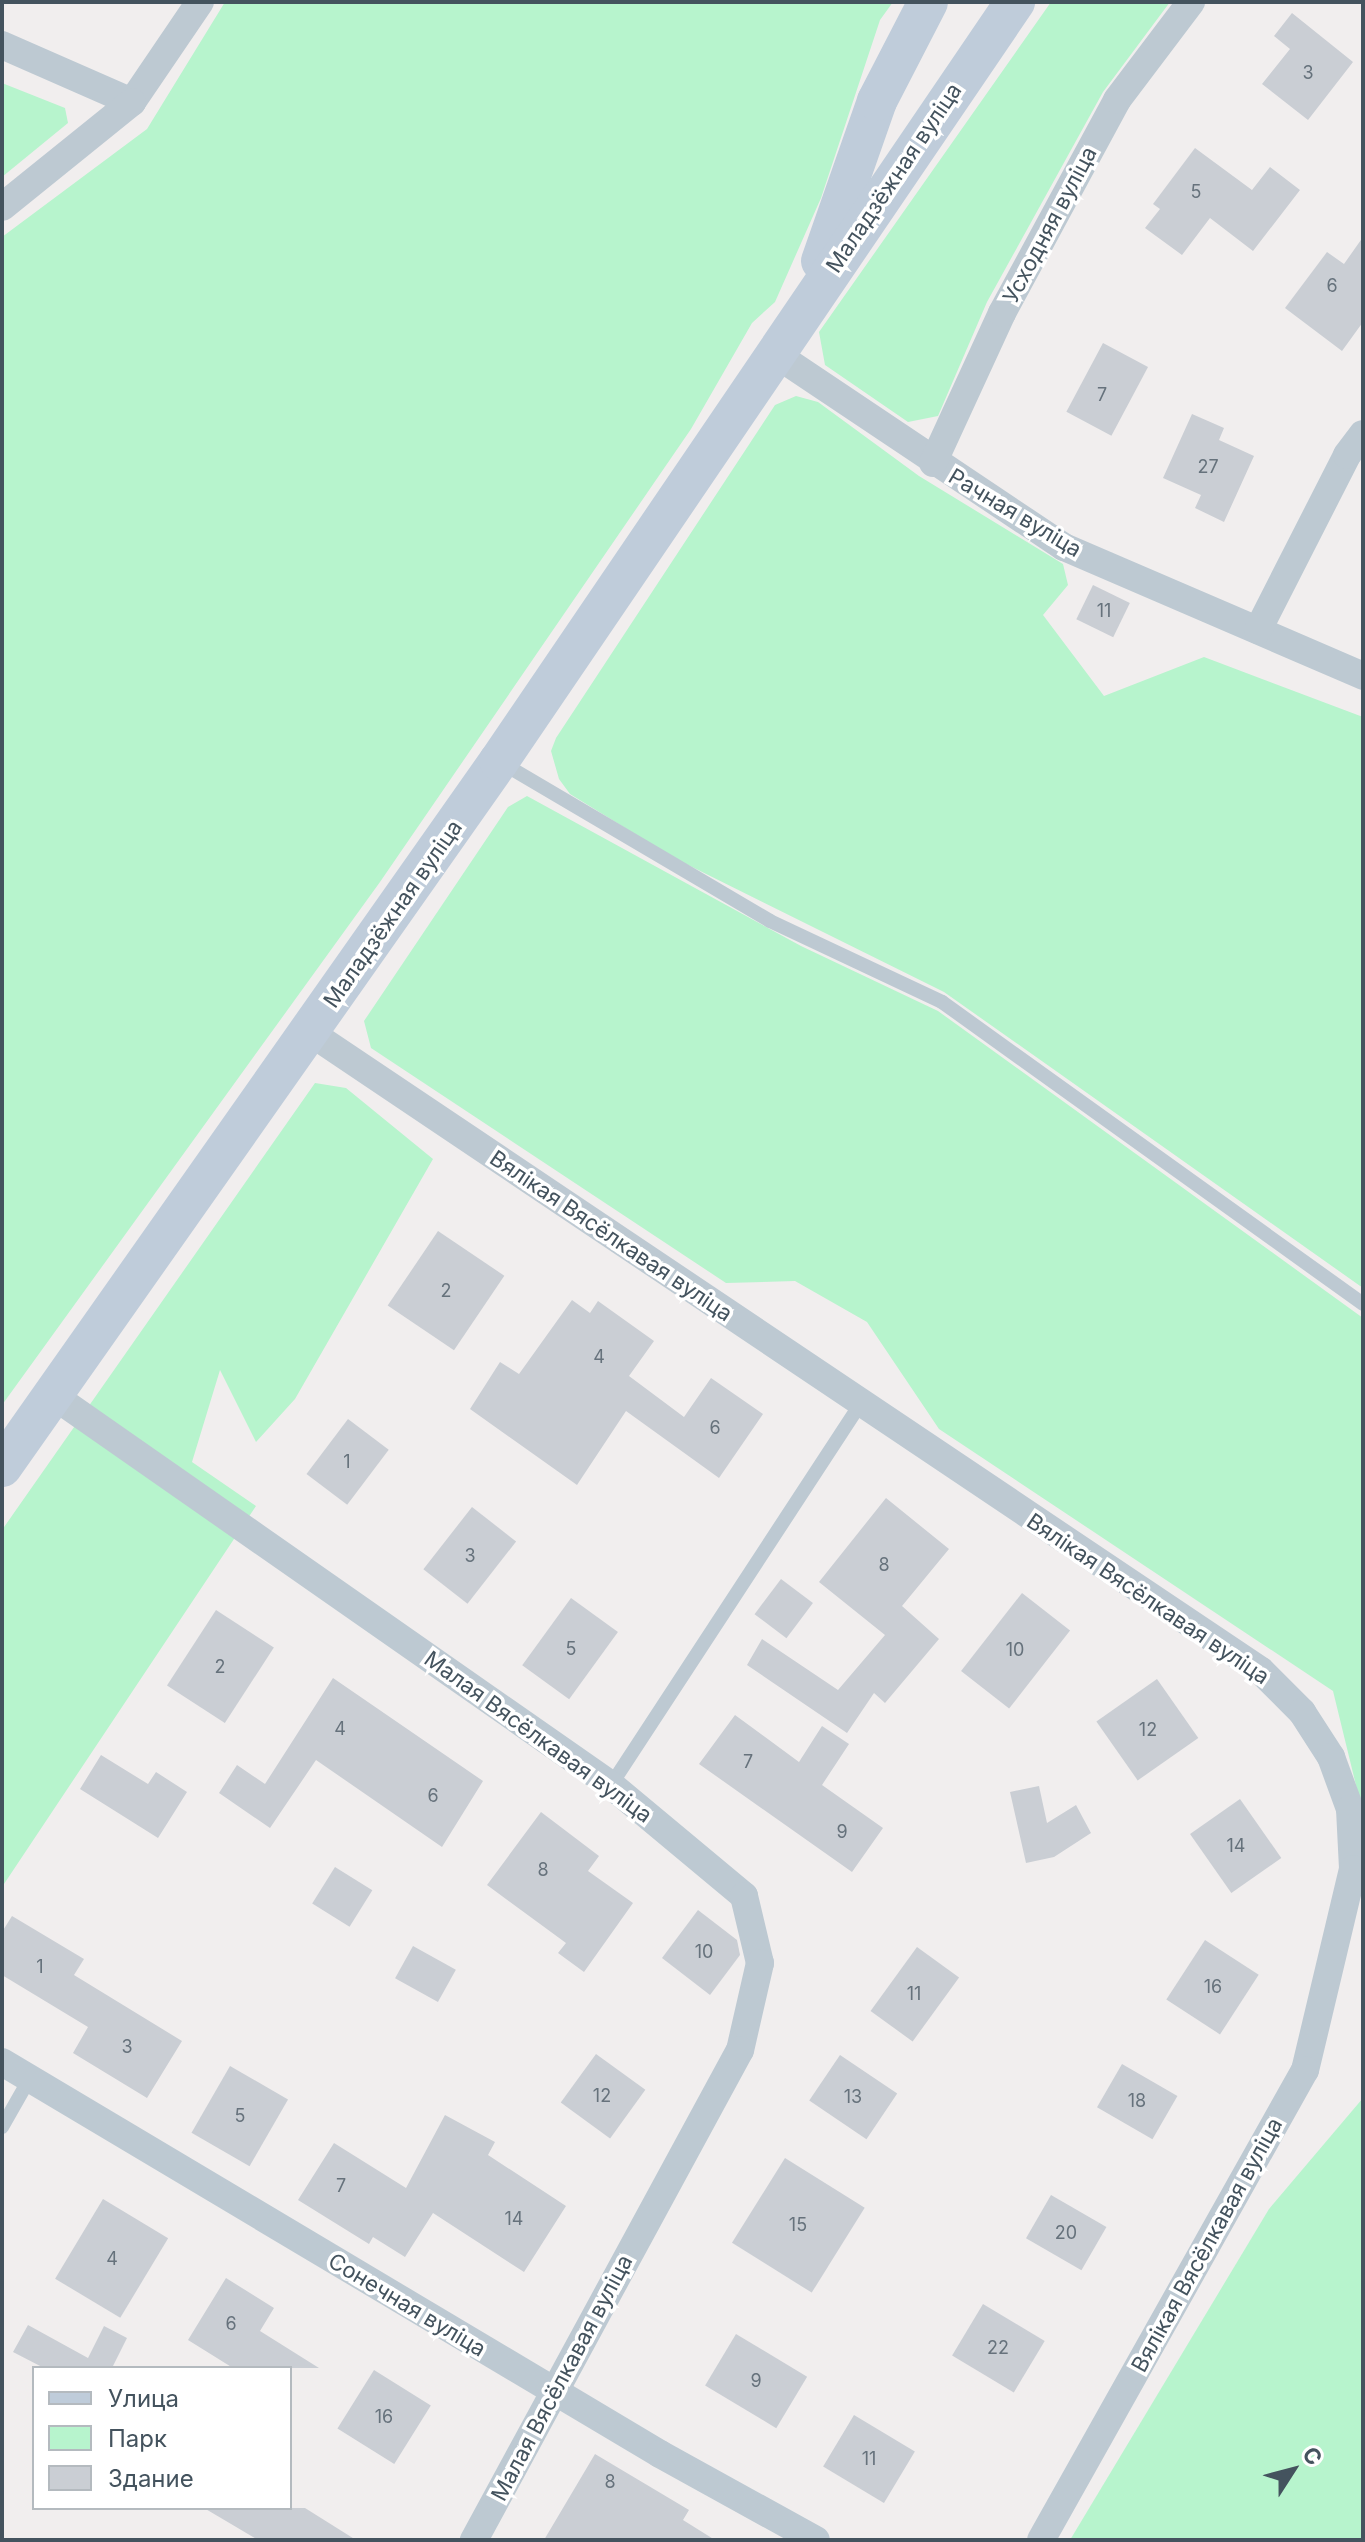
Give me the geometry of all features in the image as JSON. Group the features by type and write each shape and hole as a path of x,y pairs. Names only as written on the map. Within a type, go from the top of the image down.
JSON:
{"main road":[{"name":"Маладзёжная вуліца","path":"774,353 811,289 877,101 928,2"},
{"name":"Маладзёжная вуліца","path":"2,1467 311,1033 1015,2"}],"street":[{"path":"2,207 132,102 200,2"},
{"name":"Усходняя вуліца","path":"933,463 1002,313 1117,100 1191,2"},
{"path":"2,45 132,102"},
{"name":"Рачная вуліца","path":"774,353 933,463 1064,547 1363,676"},
{"path":"1258,630 1347,455 1363,434"},
{"name":"Вялікая Вясёлкавая вуліца","path":"311,1033 1261,1671 1302,1712 1331,1757 1350,1809 1353,1869 1305,2070 1041,2540"},
{"name":"Малая Вясёлкавая вуліца","path":"54,1396 611,1785 744,1896 760,1963 740,2050 474,2540"},
{"name":"Сонечная вуліца","path":"2,2062 553,2392 816,2540"}],"lane":[{"path":"499,761 770,921 942,1002 1363,1304"},
{"path":"611,1785 860,1404"},
{"path":"2,2127 30,2078"}],"green space":[{"path":"225,2 893,2 880,20 821,198 775,302 752,323 691,429 380,882 2,1405 2,237 147,129"},
{"path":"1051,2 1170,2 1103,92 987,302 938,416 908,422 825,365 819,332"},
{"path":"2,83 65,108 68,123 2,177"},
{"path":"796,396 818,402 919,476 1063,564 1068,585 1043,615 1104,696 1204,657 1363,717 1363,1288 944,992 674,858 570,794 559,779 551,751 556,738 775,405"},
{"path":"527,796 801,946 938,1011 1363,1318 1363,1814 1333,1691 939,1429 867,1322 795,1281 726,1283 371,1048 364,1021 508,807"},
{"path":"315,1083 346,1088 433,1159 295,1399 256,1442 220,1370 192,1462 256,1506 2,1887 2,1530"},
{"path":"1363,2098 1363,2540 1070,2540 1269,2209"}],"building":[{"path":"1292,13 1353,62 1308,120 1262,84 1290,49 1274,36"},
{"path":"1195,148 1252,190 1270,167 1300,190 1253,251 1210,218 1182,255 1145,228 1160,209 1153,204"},
{"path":"1363,237 1363,322 1342,351 1285,308 1327,252 1344,264"},
{"path":"1103,343 1148,367 1111,436 1066,412"},
{"path":"1192,414 1224,428 1219,440 1254,456 1224,522 1195,508 1201,495 1163,478"},
{"path":"1093,585 1130,603 1113,637 1076,619"},
{"path":"438,1231 504,1276 454,1350 388,1306"},
{"path":"572,1300 590,1313 598,1301 654,1341 629,1376 684,1417 711,1378 763,1414 719,1478 626,1411 577,1485 470,1409 500,1362 519,1374"},
{"path":"348,1419 389,1450 347,1505 306,1474"},
{"path":"886,1498 949,1549 902,1606 939,1639 885,1703 874,1693 847,1733 747,1665 762,1639 838,1690 885,1635 819,1582"},
{"path":"472,1507 516,1541 467,1604 423,1569"},
{"path":"781,1579 813,1603 786,1638 755,1614"},
{"path":"1022,1593 1070,1631 1009,1709 961,1671"},
{"path":"571,1598 618,1632 569,1699 522,1665"},
{"path":"216,1610 274,1648 225,1723 167,1685"},
{"path":"333,1678 483,1781 442,1847 316,1760 270,1828 219,1793 237,1765 265,1784"},
{"path":"1157,1679 1198,1738 1138,1780 1096,1721"},
{"path":"735,1715 799,1762 822,1726 849,1744 822,1785 883,1828 852,1872 699,1764"},
{"path":"101,1755 148,1784 156,1772 187,1792 158,1838 80,1789"},
{"path":"1039,1786 1047,1823 1076,1805 1091,1833 1054,1857 1026,1863 1010,1792"},
{"path":"1240,1799 1281,1858 1231,1893 1190,1834"},
{"path":"541,1812 599,1856 588,1871 633,1903 584,1972 558,1953 566,1943 487,1885"},
{"path":"335,1867 372,1890 350,1927 312,1903"},
{"path":"698,1910 737,1940 740,1955 710,1995 662,1958"},
{"path":"12,1916 84,1959 74,1975 182,2041 147,2098 73,2053 88,2027 2,1975 2,1932"},
{"path":"1205,1940 1259,1975 1220,2034 1166,2000"},
{"path":"413,1946 456,1970 438,2002 395,1978"},
{"path":"917,1947 959,1978 913,2041 871,2011"},
{"path":"596,2054 645,2090 610,2138 561,2103"},
{"path":"840,2055 897,2094 866,2139 809,2101"},
{"path":"1122,2064 1177,2096 1152,2139 1097,2107"},
{"path":"230,2066 288,2100 250,2166 192,2133"},
{"path":"445,2115 495,2142 488,2155 566,2206 524,2272 433,2213 405,2257 373,2237 369,2244 298,2200 334,2143 406,2188"},
{"path":"785,2158 865,2208 812,2293 732,2243"},
{"path":"1051,2195 1106,2227 1081,2270 1026,2238"},
{"path":"103,2199 168,2238 120,2318 55,2279"},
{"path":"226,2278 274,2308 260,2331 319,2368 230,2366 188,2340"},
{"path":"983,2304 1045,2341 1014,2393 952,2355"},
{"path":"28,2325 88,2358 104,2326 127,2338 113,2366 40,2366 13,2352"},
{"path":"736,2334 807,2377 776,2428 705,2385"},
{"path":"374,2370 431,2406 394,2464 337,2429"},
{"path":"854,2415 915,2452 884,2503 823,2466"},
{"path":"595,2454 689,2510 683,2520 715,2540 544,2540"},
{"path":"305,2508 356,2540 258,2540 207,2510"}]}
